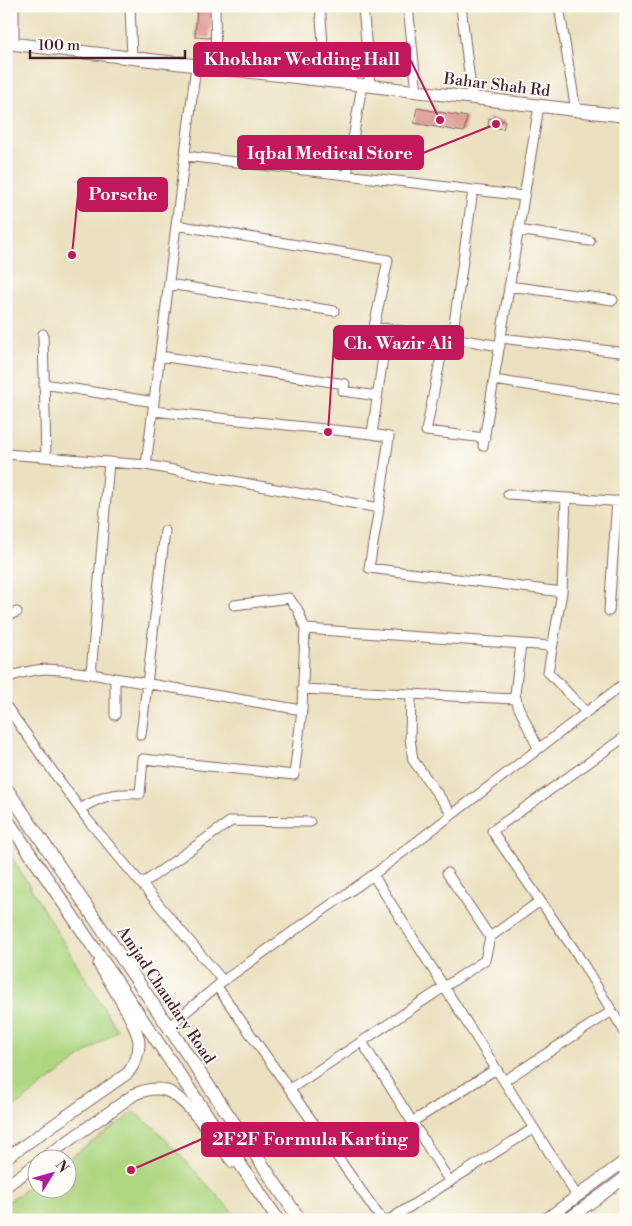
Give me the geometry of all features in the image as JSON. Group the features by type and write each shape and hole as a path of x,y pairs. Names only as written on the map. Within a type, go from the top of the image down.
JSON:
{"main road":[{"name":"Bahar Shah Rd","path":"10,44 626,116"},
{"name":"Amjad Chaudary Road","path":"6,788 300,1220"},
{"name":"Amjad Chaudary Road","path":"6,818 278,1220"}],"street":[{"path":"10,44 14,6"},
{"path":"130,6 132,58"},
{"path":"215,6 216,68"},
{"path":"320,6 326,81"},
{"path":"347,175 366,86 363,6"},
{"path":"408,6 417,92"},
{"path":"461,6 472,98"},
{"path":"559,6 576,111"},
{"path":"146,465 196,66"},
{"path":"473,190 448,337 426,431 484,442 538,106"},
{"path":"185,156 524,196"},
{"path":"176,226 388,260 374,327 448,337 619,352"},
{"path":"518,230 590,241"},
{"path":"169,284 334,311"},
{"path":"509,286 613,300"},
{"path":"372,434 387,328"},
{"path":"43,334 46,457"},
{"path":"160,356 345,384 343,391 377,396"},
{"path":"494,380 626,400"},
{"path":"44,384 154,406 389,437 369,568 562,592"},
{"path":"6,454 146,465 378,508"},
{"path":"91,674 109,462"},
{"path":"508,494 621,502 609,611"},
{"path":"566,498 562,592 548,672 586,712"},
{"path":"141,735 165,531"},
{"path":"80,809 102,796 113,793 140,794 143,759 294,775 302,710 305,628 298,610 289,598 234,605"},
{"path":"6,616 17,612"},
{"path":"305,628 552,646"},
{"path":"521,644 516,671 516,699 538,748"},
{"path":"6,678 31,669 45,668 147,683 302,710"},
{"path":"115,678 115,715"},
{"path":"168,1027 220,984 373,876 626,682"},
{"path":"302,689 516,699"},
{"path":"411,694 410,738 412,760 452,814"},
{"path":"6,706 80,809 142,884 220,984 290,1089 382,1220"},
{"path":"626,736 492,831 626,1034"},
{"path":"142,884 230,821 310,822"},
{"path":"447,873 490,937"},
{"path":"373,876 577,1196"},
{"path":"290,1089 485,960 490,937 540,901"},
{"path":"6,1158 128,1073 137,1056 139,1044 136,1031 66,905"},
{"path":"504,1081 612,1011"},
{"path":"362,1042 450,1182"},
{"path":"412,1122 496,1069"},
{"path":"58,1148 135,1094 146,1089 161,1089 172,1093 186,1106 266,1201"},
{"path":"389,1220 534,1128"},
{"path":"545,1220 626,1160"},
{"path":"6,1186 28,1170"},
{"path":"567,1220 626,1177"}],"green space":[{"path":"6,848 117,1030 6,1113"},
{"path":"134,1112 155,1128 240,1220 6,1220 6,1203 28,1187 28,1198 78,1198 78,1152"}],"building":[{"path":"197,6 213,6 210,38 195,37"},
{"path":"417,108 467,117 464,132 414,123"},
{"path":"489,118 505,121 503,129 488,126"}],"place":[{"name":"Khokhar Wedding Hall","path":"440,120"},
{"name":"Iqbal Medical Store","path":"496,124"},
{"name":"Porsche","path":"72,255"},
{"name":"Ch. Wazir Ali","path":"328,432"},
{"name":"2F2F Formula Karting","path":"131,1170"}]}
